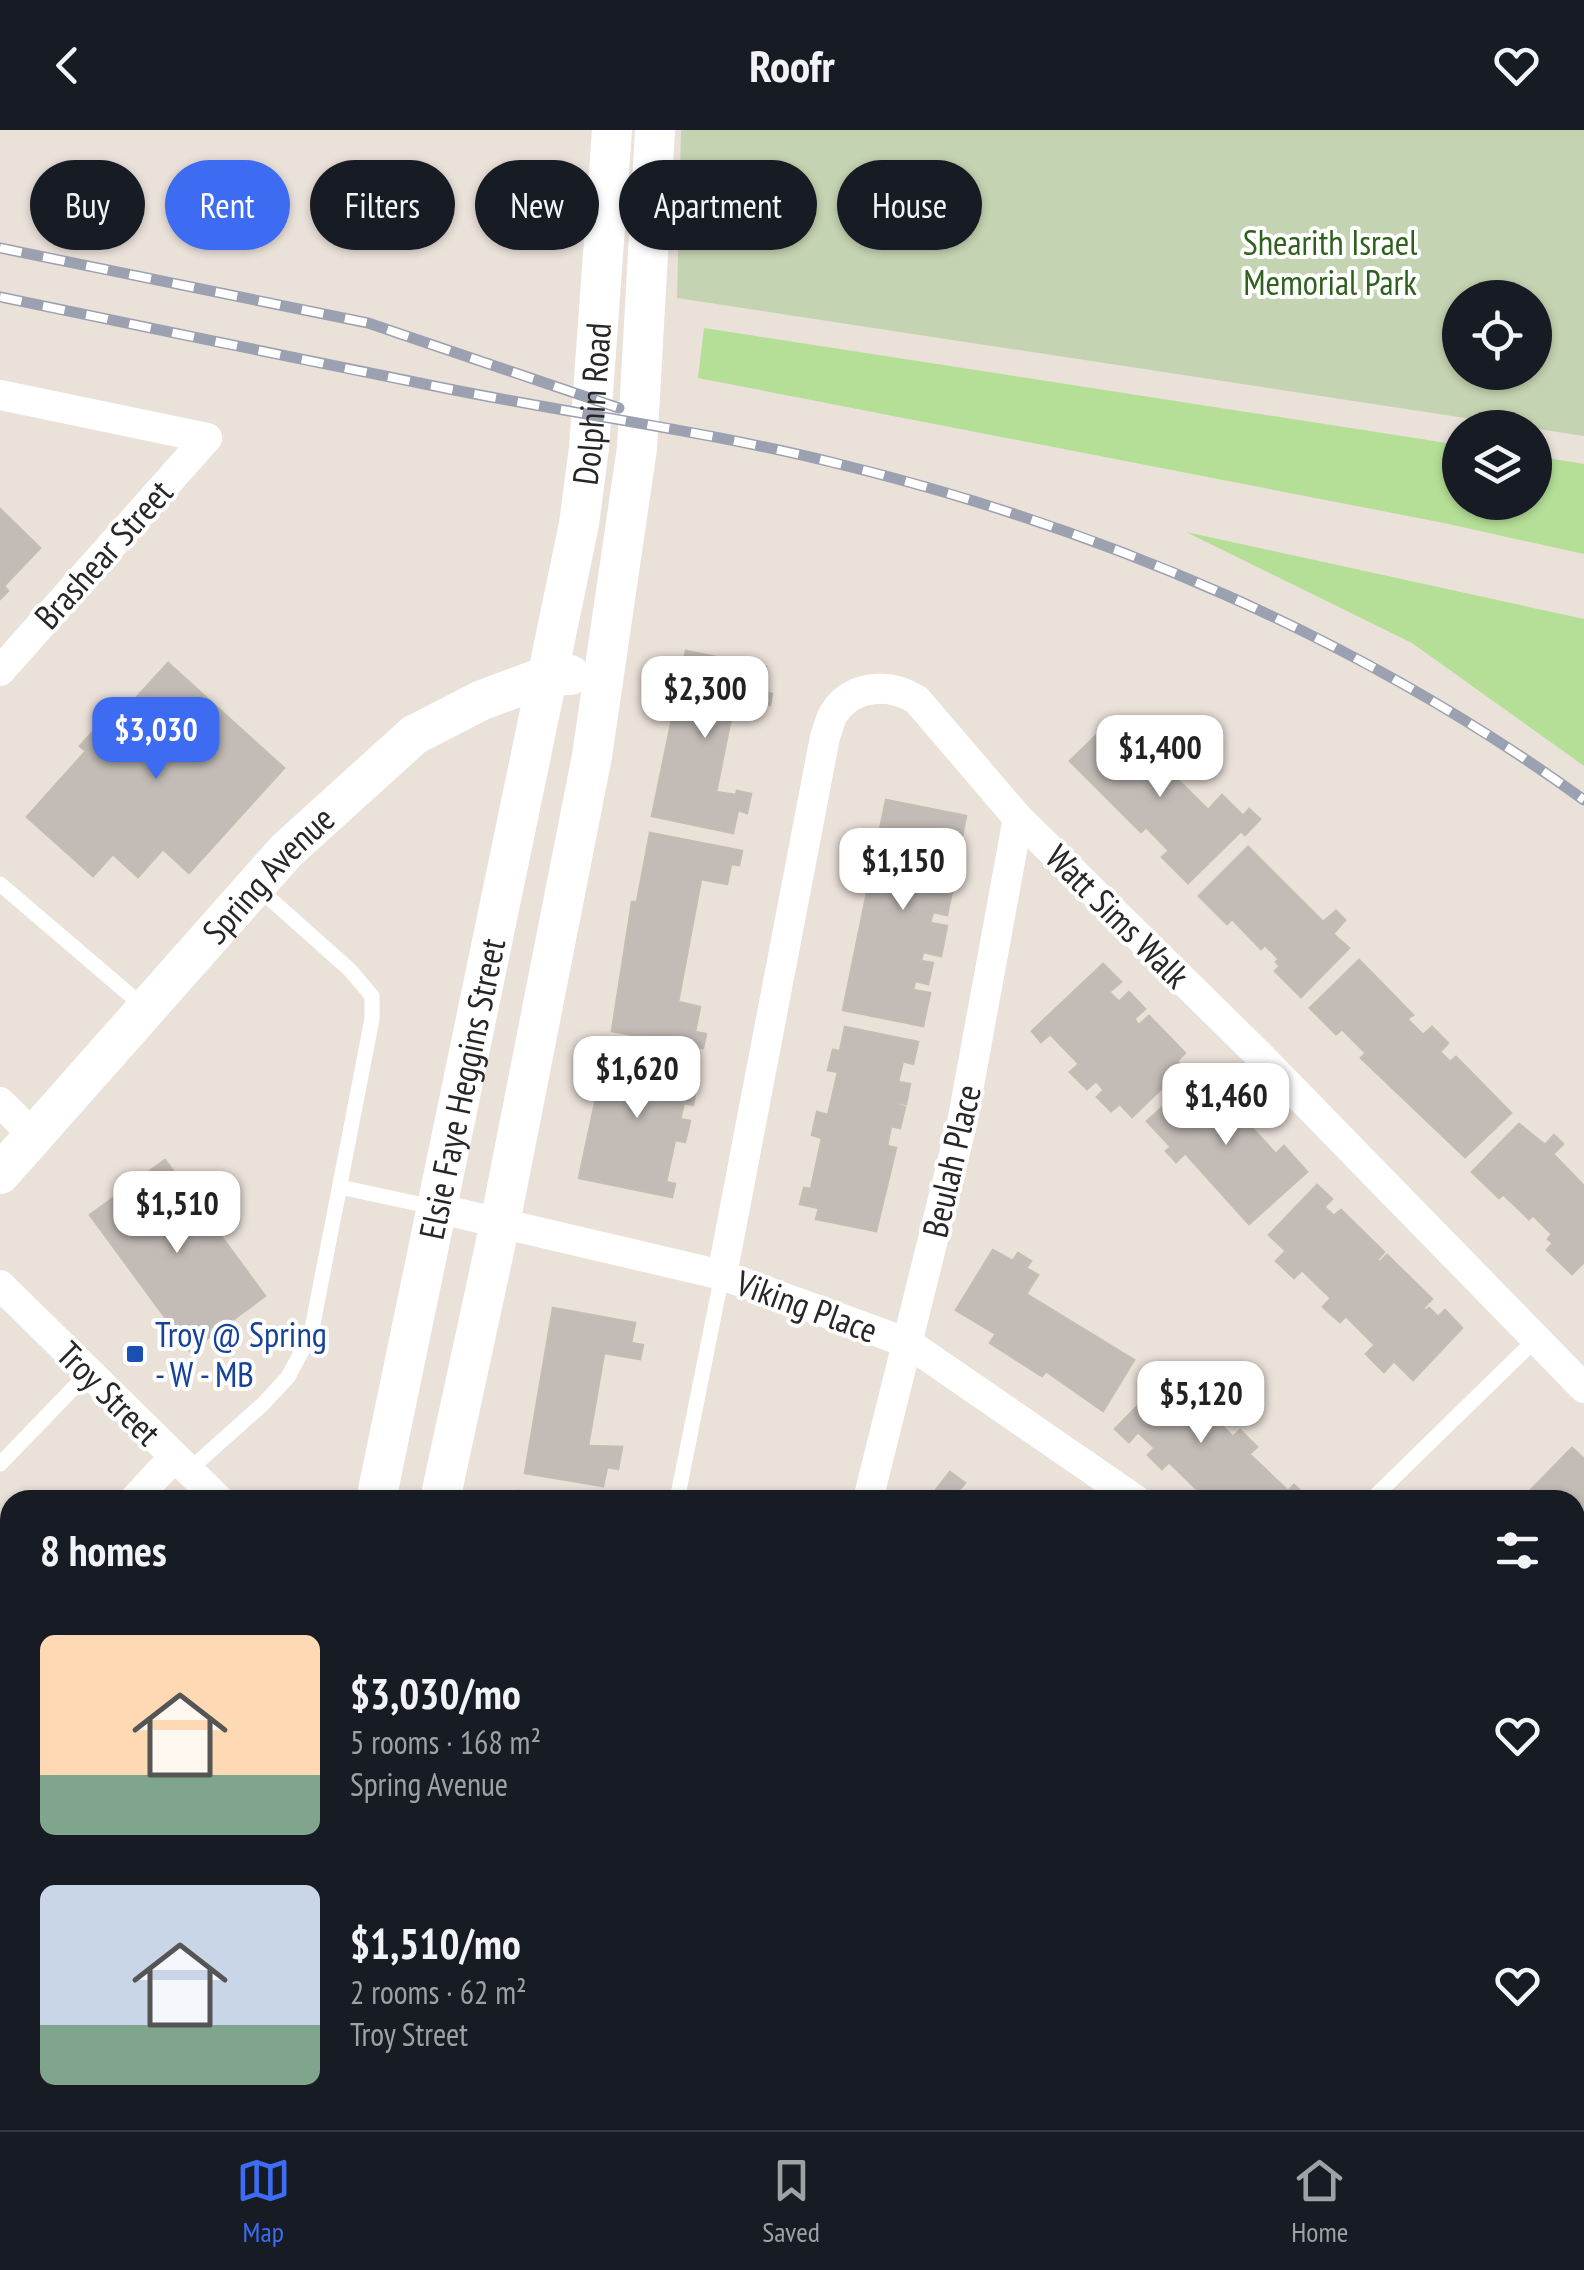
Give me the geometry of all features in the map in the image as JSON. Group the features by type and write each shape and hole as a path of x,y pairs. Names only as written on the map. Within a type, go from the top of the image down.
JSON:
{"main road":[{"name":"Dolphin Road","path":"548,676 590,448 612,130"},
{"name":"Dolphin Road","path":"604,674 636,448 654,130"},
{"name":"Spring Avenue","path":"0,1174 286,851 414,735 482,700 548,676 604,674"},
{"name":"Elsie Faye Heggins Street","path":"442,1490 500,1223 592,756 604,674"},
{"name":"Elsie Faye Heggins Street","path":"378,1490 548,676"}],"street":[{"name":"Brashear Street","path":"0,395 207,438 0,671"},
{"name":"Watt Sims Walk","path":"722,1275 825,736 833,713 849,698 866,690 902,690 950,735 1018,818 1259,1055 1584,1388"},
{"name":"Beulah Place","path":"870,1490 962,1122 1018,818"},
{"path":"0,1102 35,1137"},
{"name":"Viking Place","path":"436,1208 722,1275 908,1343 1121,1490"},
{"name":"Troy Street","path":"0,1284 209,1490"},
{"path":"147,1490 182,1463"}],"lane":[{"path":"0,884 147,1010"},
{"path":"182,1463 263,1404 288,1376 310,1334 372,1019 372,996 350,970 256,886"},
{"path":"340,1187 436,1208"},
{"path":"679,1490 722,1275"},
{"path":"1381,1490 1536,1340"},
{"path":"0,1464 89,1372"}],"green space":[{"name":"Shearith Israel Memorial Park","path":"681,130 1584,130 1584,436 1552,431 1552,410 1442,410 1442,414 677,298 678,250 817,250 817,160 680,160"},
{"path":"704,328 1442,442 1442,520 1552,520 1552,459 1584,464 1584,554 1444,523 698,378"},
{"path":"1186,532 1584,619 1584,766 1412,643"}],"building":[{"path":"0,509 40,548 4,586 8,591 0,599"},
{"path":"686,651 766,667 762,691 772,694 770,705 735,698 716,792 751,794 747,813 738,810 733,833 652,816"},
{"path":"168,663 284,768 189,873 163,849 138,877 113,854 93,876 27,817 86,751 80,746 109,714 116,720"},
{"path":"1115,717 1208,810 1222,795 1243,816 1249,809 1260,819 1245,835 1241,831 1188,883 1162,857 1169,851 1146,827 1141,832 1070,761"},
{"path":"886,800 966,816 960,847 943,844 941,853 956,856 952,877 938,874 936,882 953,886 947,915 933,912 930,923 947,926 941,956 923,952 921,961 933,963 928,984 915,981 913,990 930,993 923,1026 843,1010"},
{"path":"650,833 742,851 739,865 731,864 727,884 701,879 678,1002 700,1007 695,1032 706,1034 703,1048 612,1031 632,902 637,902"},
{"path":"1248,847 1323,922 1336,911 1345,920 1333,934 1349,948 1301,997 1275,971 1280,966 1276,962 1279,959 1265,945 1261,949 1232,919 1227,924 1199,896"},
{"path":"1359,960 1413,1015 1407,1019 1423,1035 1432,1027 1448,1043 1440,1052 1450,1062 1456,1057 1511,1113 1465,1157 1361,1058 1366,1053 1342,1029 1336,1034 1310,1008"},
{"path":"1103,964 1121,982 1109,992 1119,1002 1129,992 1145,1009 1134,1019 1139,1025 1149,1016 1185,1053 1177,1061 1183,1068 1132,1117 1120,1104 1111,1111 1097,1097 1104,1090 1096,1081 1087,1089 1070,1072 1079,1064 1050,1034 1041,1042 1032,1031"},
{"path":"845,1027 918,1042 913,1064 903,1061 898,1082 910,1084 906,1104 897,1102 905,1107 900,1128 891,1126 887,1146 896,1148 876,1231 816,1219 819,1208 800,1204 804,1188 811,1189 822,1138 812,1135 817,1112 828,1115 838,1072 828,1070 833,1050 840,1051"},
{"path":"607,1047 691,1063 686,1086 696,1088 693,1105 684,1103 680,1119 690,1121 685,1142 675,1140 666,1182 675,1184 672,1197 579,1178"},
{"path":"1209,1072 1230,1095 1225,1099 1276,1154 1284,1146 1307,1172 1249,1224 1185,1153 1176,1162 1166,1151 1171,1147 1147,1121 1193,1080 1196,1083"},
{"path":"1519,1124 1545,1145 1554,1135 1563,1144 1553,1154 1584,1186 1584,1262 1572,1274 1547,1250 1553,1243 1548,1239 1552,1234 1503,1194 1499,1198 1472,1172"},
{"path":"165,1160 265,1296 190,1351 90,1215"},
{"path":"1317,1185 1332,1199 1324,1207 1334,1216 1341,1210 1384,1252 1377,1260 1380,1262 1387,1255 1432,1299 1423,1308 1426,1311 1429,1308 1438,1317 1445,1310 1462,1328 1413,1380 1394,1361 1384,1372 1366,1354 1375,1345 1346,1316 1340,1322 1323,1307 1331,1298 1302,1270 1294,1278 1276,1261 1286,1251 1269,1235"},
{"path":"993,1250 1013,1261 1018,1253 1031,1261 1026,1268 1038,1275 1026,1294 1134,1360 1103,1411 1046,1371 1042,1376 990,1343 996,1334 956,1310"},
{"path":"553,1308 635,1323 631,1343 643,1345 640,1359 604,1353 588,1446 622,1447 618,1469 607,1467 603,1486 525,1473"},
{"path":"1169,1374 1187,1391 1195,1383 1211,1399 1203,1407 1233,1437 1240,1430 1257,1447 1249,1454 1287,1490 1198,1490 1169,1462 1162,1469 1148,1455 1155,1448 1138,1432 1129,1442 1115,1429"},
{"path":"1572,1448 1584,1459 1584,1490 1531,1490"},
{"path":"950,1472 965,1483 959,1490 936,1490"}],"railway":[{"path":"0,248 368,323 619,408"},
{"path":"0,297 454,390 788,452 935,489 1034,520 1131,555 1319,639 1410,688 1584,800"}],"place":[{"name":"Troy @ Spring - W - MB","path":"135,1354"}]}
